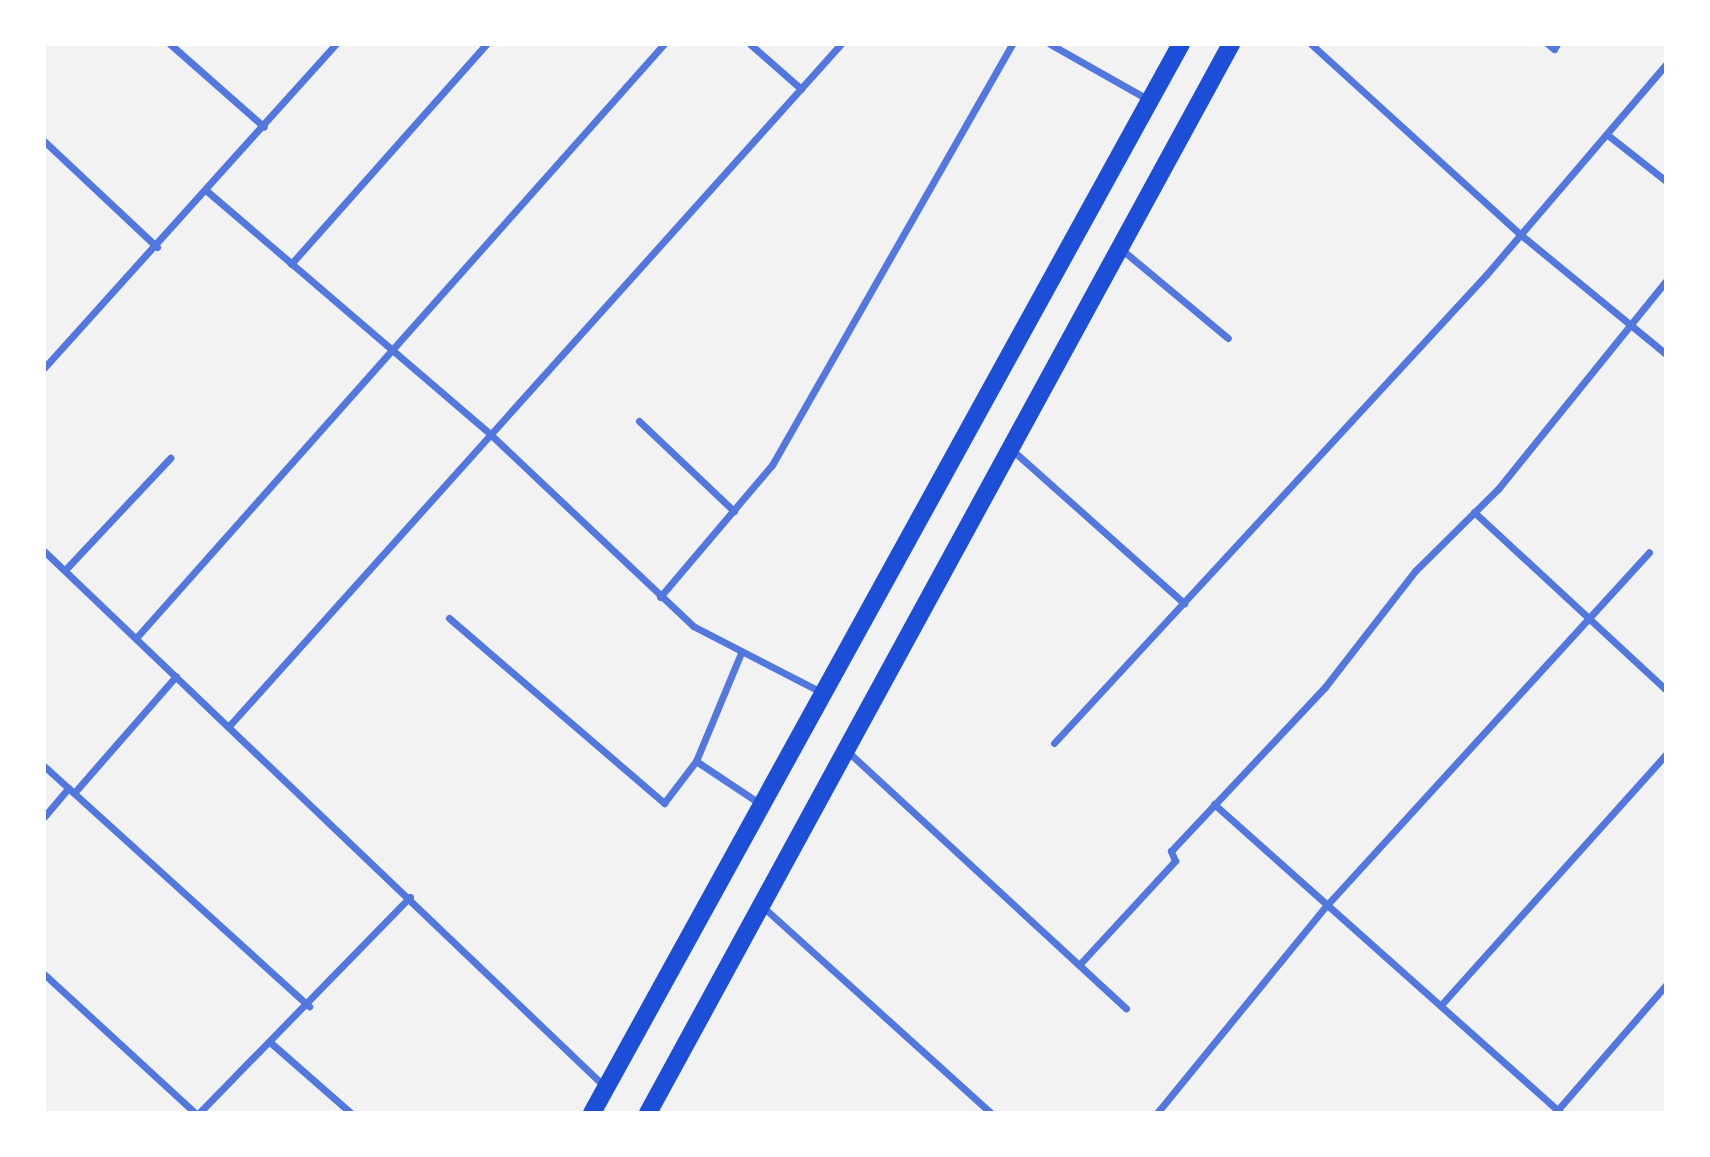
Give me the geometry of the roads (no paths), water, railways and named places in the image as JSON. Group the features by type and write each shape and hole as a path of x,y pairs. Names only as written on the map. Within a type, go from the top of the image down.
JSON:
{"main road":[{"path":"592,1113 1181,44"},
{"path":"648,1113 1231,44"}],"street":[{"path":"170,44 264,127"},
{"path":"44,368 208,192 336,44"},
{"path":"291,264 486,44"},
{"path":"136,638 390,349 664,44"},
{"path":"750,44 801,89"},
{"path":"229,726 489,433 841,44"},
{"path":"660,597 772,465 1012,44"},
{"path":"1050,44 1150,100"},
{"path":"1311,44 1521,235 1666,354"},
{"path":"1548,44 1554,49 1558,44"},
{"path":"1054,743 1521,235 1609,136 1666,64"},
{"path":"1609,136 1666,181"},
{"path":"44,141 157,247"},
{"path":"208,192 489,433 693,626 823,694"},
{"path":"1120,248 1228,338"},
{"path":"1079,965 1175,861 1171,851 1474,512 1633,328 1666,281"},
{"path":"639,421 734,511"},
{"path":"1010,449 1184,603"},
{"path":"65,570 170,458"},
{"path":"1474,512 1666,690"},
{"path":"44,551 410,897 606,1088"},
{"path":"1157,1113 1326,906 1649,552"},
{"path":"449,618 664,803 696,761 741,653"},
{"path":"44,817 176,676"},
{"path":"846,750 1126,1008"},
{"path":"1441,1005 1666,754"},
{"path":"696,761 762,805"},
{"path":"44,766 309,1006"},
{"path":"1214,804 1558,1112 1666,985"},
{"path":"44,974 197,1113 309,1006 410,897"},
{"path":"761,905 990,1113"},
{"path":"271,1043 351,1113"}]}
